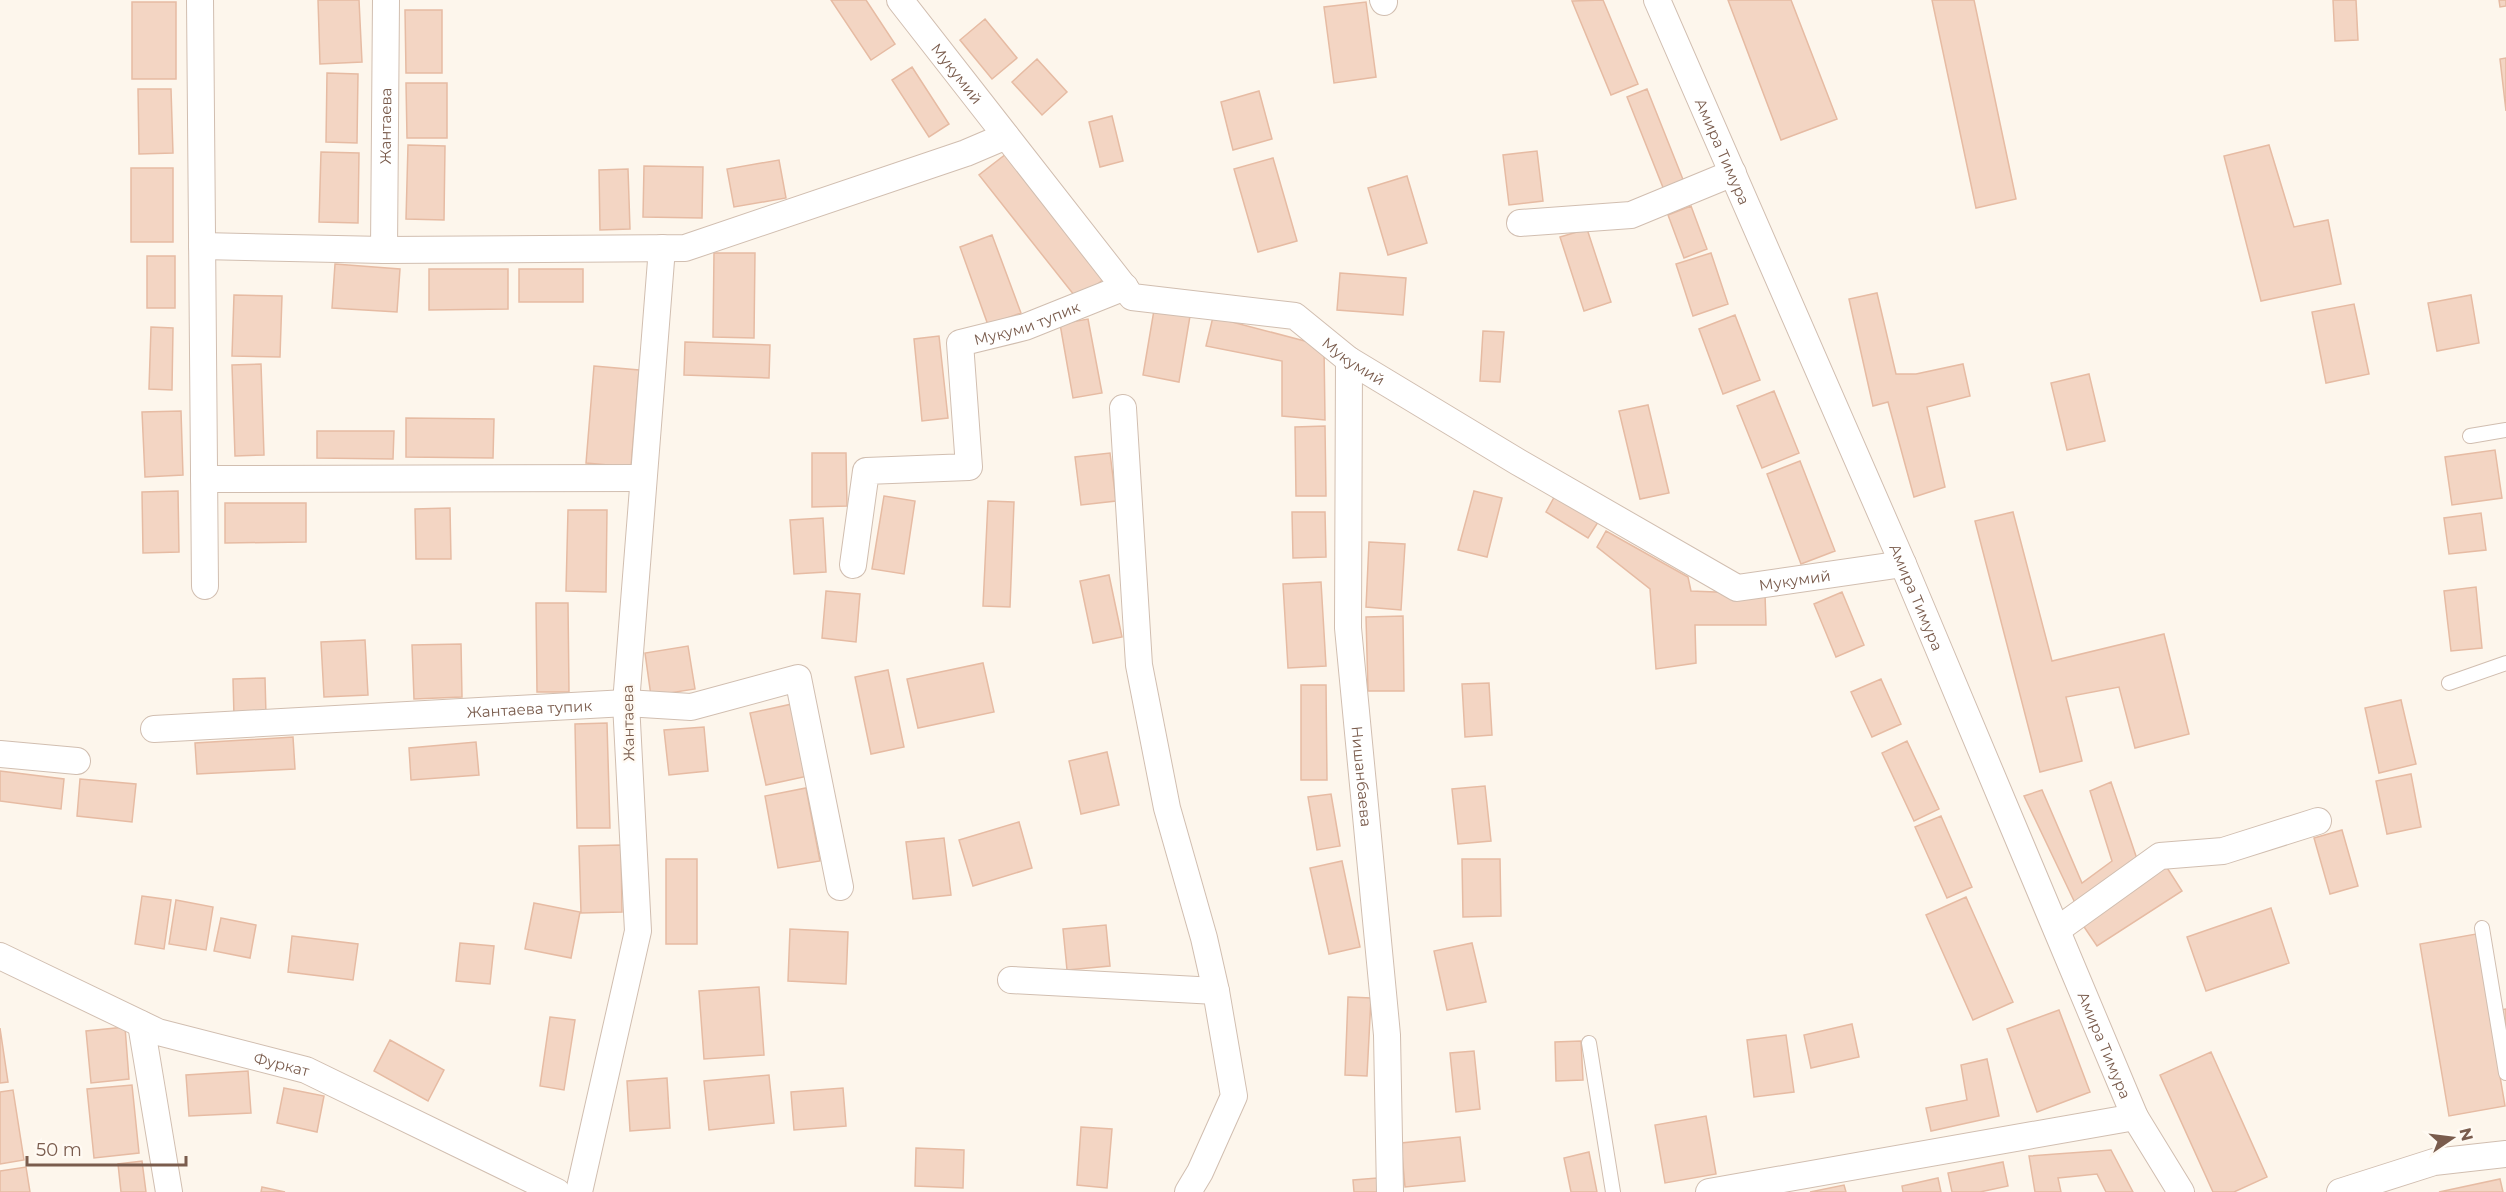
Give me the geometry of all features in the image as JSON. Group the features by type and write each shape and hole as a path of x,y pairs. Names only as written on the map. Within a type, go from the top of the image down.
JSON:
{"street":[{"path":"200,0 205,586"},
{"name":"Жантаева","path":"384,250 386,0"},
{"name":"Мукумий","path":"900,0 1132,297 1295,316 1348,360 1518,462 1737,588 1903,564"},
{"name":"Амира Тимура","path":"1657,0 1903,564 2135,1117 2181,1192"},
{"path":"202,246 384,250 684,248 966,153 1006,136"},
{"path":"1520,223 1630,215 1733,173"},
{"name":"Жантаева","path":"579,1192 638,931 626,703 662,248"},
{"name":"Мукуми тупик","path":"853,565 866,471 969,467 960,343 1025,327 1125,287"},
{"name":"Нишанбаева","path":"1348,360 1348,628 1387,1035 1390,1192"},
{"path":"1123,408 1139,665 1167,808 1204,938 1216,991 1234,1096 1200,1172 1188,1192"},
{"path":"204,479 642,478"},
{"name":"Жантаева тупик","path":"154,729 626,703 691,707 798,678 840,887"},
{"path":"0,754 78,761"},
{"path":"2057,930 2160,856 2223,851 2318,821"},
{"name":"Фуркат","path":"0,956 158,1032 306,1070 556,1192"},
{"path":"1011,980 1216,991"},
{"path":"141,1024 169,1192"},
{"path":"1709,1192 2135,1117"},
{"path":"2340,1192 2434,1162 2506,1154"}],"lane":[{"path":"2470,436 2506,430"},
{"path":"2450,683 2506,663"},
{"path":"2482,928 2506,1073"},
{"path":"1589,1043 1613,1192"}],"building":[{"path":"318,0 359,0 362,62 320,64"},
{"path":"831,0 866,0 895,44 871,60"},
{"path":"1603,0 1638,84 1611,95 1572,1"},
{"path":"1728,0 1791,0 1837,119 1781,140"},
{"path":"1932,0 1974,0 2016,199 1976,208"},
{"path":"2333,0 2356,0 2358,40 2335,41"},
{"path":"2499,0 2506,0 2506,6 2500,7"},
{"path":"132,2 176,2 176,79 132,79"},
{"path":"1366,2 1376,77 1334,83 1324,7"},
{"path":"405,10 442,10 442,73 406,73"},
{"path":"985,19 1017,58 992,79 960,40"},
{"path":"2506,58 2506,111 2500,59"},
{"path":"1037,59 1067,92 1042,115 1012,82"},
{"path":"912,67 949,124 929,137 892,80"},
{"path":"327,73 358,74 357,143 326,142"},
{"path":"406,83 447,83 447,138 407,138"},
{"path":"138,89 171,89 173,153 139,154"},
{"path":"1647,89 1686,187 1666,195 1627,97"},
{"path":"1259,91 1272,139 1233,150 1221,102"},
{"path":"1112,116 1123,161 1100,167 1089,122"},
{"path":"408,145 445,146 444,220 406,219"},
{"path":"2269,145 2294,227 2328,220 2341,284 2261,301 2224,156"},
{"path":"1537,151 1543,201 1509,205 1503,155"},
{"path":"321,152 359,153 358,223 319,222"},
{"path":"1006,154 1105,278 1078,300 979,175"},
{"path":"1273,158 1297,241 1258,252 1234,169"},
{"path":"779,160 786,198 734,207 727,169"},
{"path":"644,166 703,167 702,218 643,217"},
{"path":"131,168 173,168 173,242 131,242"},
{"path":"628,169 630,229 600,230 599,170"},
{"path":"1407,176 1427,243 1388,255 1368,188"},
{"path":"1691,206 1707,249 1684,258 1668,215"},
{"path":"1587,229 1611,302 1584,311 1560,237"},
{"path":"992,235 1021,313 988,325 960,247"},
{"path":"714,253 755,253 754,338 713,337"},
{"path":"1711,253 1728,304 1693,316 1676,264"},
{"path":"147,256 175,256 175,308 147,308"},
{"path":"335,264 400,269 397,312 332,308"},
{"path":"429,269 508,269 508,309 429,310"},
{"path":"519,269 583,269 583,302 519,302"},
{"path":"1340,273 1406,278 1403,315 1337,310"},
{"path":"1877,293 1896,374 1916,374 1963,364 1970,396 1927,407 1945,487 1914,497 1888,402 1873,406 1849,299"},
{"path":"234,295 282,296 280,357 232,356"},
{"path":"2471,295 2479,343 2437,351 2428,303"},
{"path":"2354,304 2369,374 2326,383 2312,312"},
{"path":"1154,310 1190,316 1179,382 1143,375"},
{"path":"1735,315 1760,380 1723,394 1699,329"},
{"path":"1213,317 1324,346 1325,420 1282,416 1282,361 1206,346"},
{"path":"1088,319 1102,393 1073,398 1060,324"},
{"path":"151,327 173,328 172,390 149,389"},
{"path":"1483,331 1504,332 1500,382 1480,381"},
{"path":"939,336 948,418 922,421 914,339"},
{"path":"685,342 770,345 769,378 684,375"},
{"path":"261,364 264,455 235,456 232,365"},
{"path":"594,366 639,370 631,467 586,463"},
{"path":"2089,374 2105,441 2067,450 2051,383"},
{"path":"1774,391 1799,453 1762,468 1737,406"},
{"path":"1648,405 1669,493 1640,499 1619,411"},
{"path":"181,411 183,475 145,477 142,412"},
{"path":"406,418 494,419 493,458 406,457"},
{"path":"1325,426 1326,496 1296,496 1295,427"},
{"path":"317,431 394,431 393,459 317,458"},
{"path":"2495,450 2502,498 2452,505 2445,457"},
{"path":"812,453 846,453 847,506 812,507"},
{"path":"1110,453 1116,501 1081,505 1075,457"},
{"path":"1800,461 1835,551 1801,564 1767,474"},
{"path":"178,491 179,552 143,553 142,492"},
{"path":"1474,491 1502,498 1487,557 1458,550"},
{"path":"1557,492 1600,519 1588,538 1546,512"},
{"path":"884,496 915,501 904,574 872,569"},
{"path":"988,501 1014,502 1010,607 983,606"},
{"path":"225,503 306,503 306,542 225,543"},
{"path":"450,508 451,559 416,559 415,509"},
{"path":"568,510 607,510 606,592 566,591"},
{"path":"1292,512 1325,512 1326,557 1293,558"},
{"path":"2013,512 2052,661 2164,634 2189,734 2135,748 2119,687 2066,697 2082,761 2040,772 1975,521"},
{"path":"2481,513 2486,550 2449,554 2444,518"},
{"path":"823,518 826,572 794,574 790,520"},
{"path":"1606,531 1688,577 1691,591 1765,594 1766,625 1695,625 1696,663 1656,669 1650,589 1597,547"},
{"path":"1369,542 1405,544 1401,610 1366,607"},
{"path":"1109,575 1122,637 1093,643 1080,581"},
{"path":"1321,582 1326,666 1288,668 1283,584"},
{"path":"2476,587 2482,648 2451,651 2444,591"},
{"path":"826,591 860,594 856,642 822,638"},
{"path":"1842,592 1864,645 1836,657 1814,604"},
{"path":"536,603 568,603 569,692 537,692"},
{"path":"1403,616 1404,691 1368,691 1366,617"},
{"path":"365,640 368,695 324,697 321,642"},
{"path":"461,644 462,697 414,699 412,645"},
{"path":"688,646 695,689 651,696 645,653"},
{"path":"983,663 994,712 918,728 907,679"},
{"path":"888,670 904,747 871,754 855,677"},
{"path":"265,678 266,716 234,717 233,679"},
{"path":"1881,679 1901,724 1872,737 1851,692"},
{"path":"1489,683 1492,735 1465,737 1462,684"},
{"path":"1301,685 1326,685 1327,780 1301,780"},
{"path":"2401,700 2416,764 2379,773 2365,708"},
{"path":"792,704 808,776 766,785 750,713"},
{"path":"607,723 610,828 577,828 575,724"},
{"path":"704,727 708,771 669,775 664,730"},
{"path":"293,737 295,769 197,774 195,743"},
{"path":"1907,741 1939,809 1914,821 1882,753"},
{"path":"476,742 479,775 411,780 409,748"},
{"path":"1107,752 1119,805 1081,814 1069,761"},
{"path":"0,771 64,779 61,809 0,801"},
{"path":"2411,774 2421,827 2387,834 2376,781"},
{"path":"80,779 136,784 132,822 77,816"},
{"path":"2111,782 2139,865 2076,905 2024,796 2042,790 2082,883 2112,861 2090,791"},
{"path":"1485,786 1491,841 1458,844 1452,789"},
{"path":"806,788 820,861 778,868 765,796"},
{"path":"1331,794 1340,846 1317,850 1308,797"},
{"path":"1941,816 1972,887 1947,898 1915,827"},
{"path":"1019,822 1032,868 973,886 959,840"},
{"path":"2342,830 2358,886 2330,894 2314,838"},
{"path":"944,838 951,895 913,899 906,842"},
{"path":"621,845 622,912 581,913 579,846"},
{"path":"666,859 697,859 697,944 666,944"},
{"path":"1462,859 1500,859 1501,916 1463,917"},
{"path":"1342,861 1360,947 1329,954 1310,868"},
{"path":"2164,863 2182,891 2097,946 2078,918"},
{"path":"142,896 171,900 164,949 135,944"},
{"path":"1966,897 2013,1002 1973,1020 1926,915"},
{"path":"176,900 213,907 206,950 169,944"},
{"path":"534,903 580,912 571,958 525,949"},
{"path":"2271,908 2289,963 2206,991 2187,937"},
{"path":"221,918 256,925 250,958 214,951"},
{"path":"1106,925 1110,966 1067,970 1063,929"},
{"path":"790,929 848,932 846,984 788,981"},
{"path":"2476,934 2505,1106 2449,1116 2420,944"},
{"path":"292,936 358,944 353,980 288,972"},
{"path":"460,943 494,946 490,984 456,981"},
{"path":"1472,943 1486,1002 1447,1010 1434,951"},
{"path":"759,987 764,1055 704,1059 699,991"},
{"path":"1348,997 1371,998 1367,1076 1345,1075"},
{"path":"2506,1009 2506,1040 2500,1010"},
{"path":"2059,1010 2090,1092 2037,1112 2007,1029"},
{"path":"550,1017 575,1020 564,1090 540,1086"},
{"path":"1852,1024 1859,1057 1811,1068 1804,1035"},
{"path":"125,1027 129,1079 91,1083 86,1031"},
{"path":"0,1028 8,1082 0,1083"},
{"path":"1786,1035 1794,1092 1754,1097 1747,1040"},
{"path":"390,1040 444,1070 428,1101 374,1071"},
{"path":"1581,1041 1583,1080 1556,1081 1555,1042"},
{"path":"1474,1051 1480,1109 1456,1112 1450,1053"},
{"path":"2211,1052 2267,1177 2234,1192 2213,1192 2160,1075"},
{"path":"1987,1059 1999,1116 1931,1131 1926,1108 1967,1100 1961,1065"},
{"path":"248,1071 251,1113 189,1116 186,1075"},
{"path":"769,1075 774,1123 709,1130 704,1081"},
{"path":"667,1078 670,1128 630,1131 627,1081"},
{"path":"132,1085 139,1153 94,1158 87,1089"},
{"path":"284,1088 324,1096 317,1132 277,1123"},
{"path":"843,1088 846,1126 794,1130 791,1092"},
{"path":"13,1090 24,1160 0,1164 0,1092"},
{"path":"1706,1116 1716,1174 1665,1183 1655,1125"},
{"path":"1081,1127 1112,1129 1107,1188 1077,1185"},
{"path":"1460,1137 1465,1181 1405,1187 1401,1143"},
{"path":"916,1148 964,1150 963,1188 915,1186"},
{"path":"2111,1150 2133,1192 2106,1192 2097,1174 2058,1178 2061,1192 2035,1192 2029,1156"},
{"path":"1589,1152 1597,1192 1571,1192 1564,1158"},
{"path":"142,1161 146,1192 121,1192 118,1164"},
{"path":"2003,1162 2008,1186 1980,1192 1952,1192 1948,1173"},
{"path":"26,1167 30,1192 0,1192 0,1171"},
{"path":"1377,1178 1378,1192 1354,1192 1353,1180"},
{"path":"1938,1178 1941,1192 1903,1192 1902,1186"},
{"path":"2500,1179 2503,1192 2439,1192"},
{"path":"1844,1185 1846,1192 1810,1192"},
{"path":"262,1187 285,1192 261,1192"}]}
